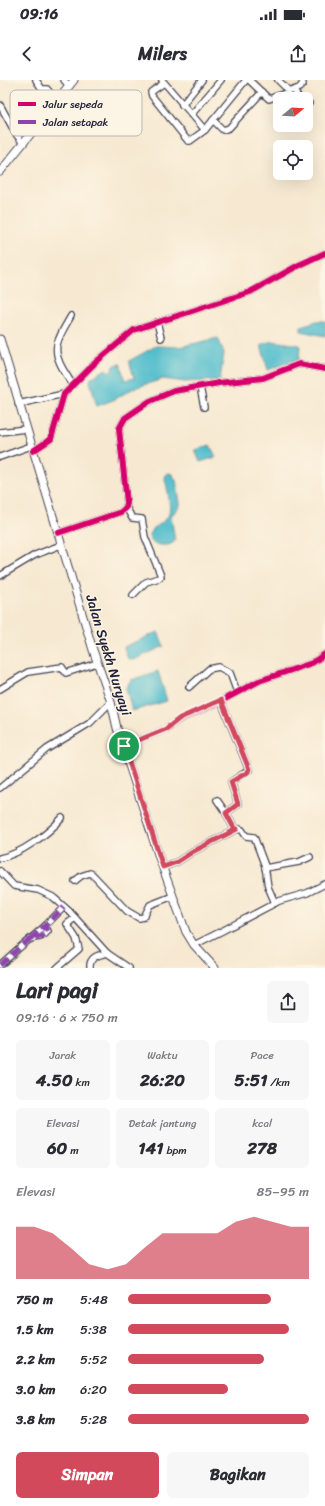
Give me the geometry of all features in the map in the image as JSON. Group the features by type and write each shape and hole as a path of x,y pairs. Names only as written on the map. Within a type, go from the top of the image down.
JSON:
{"main road":[{"path":"66,90 74,80"},
{"path":"0,172 29,136"},
{"name":"Jalan Syekh Nuryayi","path":"0,342 97,663 111,702 117,728 163,867 186,932 194,945 215,968"}],"street":[{"path":"36,80 42,89 48,90"},
{"path":"64,80 69,86"},
{"path":"182,105 202,80"},
{"path":"191,115 221,80"},
{"path":"204,130 163,81 151,92 152,96 186,141 190,141 204,130 248,80 270,99 292,91 303,84 302,80"},
{"path":"278,80 292,91"},
{"path":"213,120 223,130 226,130 262,92"},
{"path":"0,105 10,123"},
{"path":"18,136 23,143"},
{"path":"0,456 32,448 50,439 64,394 96,362 134,330 250,292 299,265 325,253"},
{"path":"70,316 58,342 57,350 62,367 73,385"},
{"path":"157,322 161,338"},
{"path":"133,595 146,582 161,576 145,537 142,519 132,518 126,507 118,434 123,420 154,398 174,391 263,378 299,364 325,369"},
{"path":"200,387 204,407"},
{"path":"18,404 64,394"},
{"path":"0,432 26,429"},
{"path":"58,533 121,512 126,507"},
{"path":"0,576 35,555 61,545"},
{"path":"124,746 166,729 180,718 259,681 312,663 325,654"},
{"path":"0,689 28,672 62,667 66,673 97,663"},
{"path":"189,687 208,670 219,667 230,673 237,692"},
{"path":"221,700 249,770 231,782 238,804 226,813"},
{"path":"0,788 47,749 84,728 111,702"},
{"path":"217,800 234,828 242,830 246,836 254,838 266,868 268,887 275,903"},
{"path":"0,858 7,857 24,848 49,831 62,818"},
{"path":"163,867 177,862 194,851 237,829"},
{"path":"266,868 299,862 310,857"},
{"path":"0,871 14,886 38,890 53,896 74,918 104,954 129,968"},
{"path":"75,881 81,876 90,873 92,874 127,911 139,918 144,917 150,905 173,896"},
{"path":"194,945 279,901 307,893 325,884"},
{"path":"0,965 30,939 41,938 44,936 48,931 44,926 64,907"},
{"path":"57,968 79,949 76,938 67,924 74,918"},
{"path":"90,968 90,960 104,954"}],"water":[{"path":"317,321 325,321 325,336 301,331 301,326"},
{"path":"218,338 224,353 220,380 185,382 163,379 134,388 113,400 97,406 90,381 91,378 106,369 108,372 113,369 112,367 120,363 125,380 134,378 129,361 156,346 179,347"},
{"path":"272,341 300,345 299,360 268,370 261,345"},
{"path":"210,445 216,457 200,462 195,450"},
{"path":"168,473 172,474 176,480 180,503 180,506 171,516 175,541 168,545 154,544 149,535 154,528 167,518 169,514 169,500 164,476"},
{"path":"158,632 164,646 134,660 128,659 124,647"},
{"path":"158,671 167,701 132,711 126,688 131,680"}],"marked path":[{"path":"0,965 29,940 43,936 48,931 45,926 64,907"},
{"path":"30,939 45,926"}],"cycle path":[{"path":"33,451 51,439 64,394 96,362 134,330 250,292 299,265 325,253"},
{"path":"58,533 121,512 126,507 127,503 119,429 125,418 150,401 174,391 219,383 263,378 299,364 325,369"},
{"path":"124,746 166,729 180,719 221,701 259,681 312,663 325,654"}],"route":[{"path":"221,700 249,769 248,772 231,782 238,805 226,813 234,828 237,829 194,851 177,862 163,867 124,746 166,729 180,718 197,712 221,700"}]}
